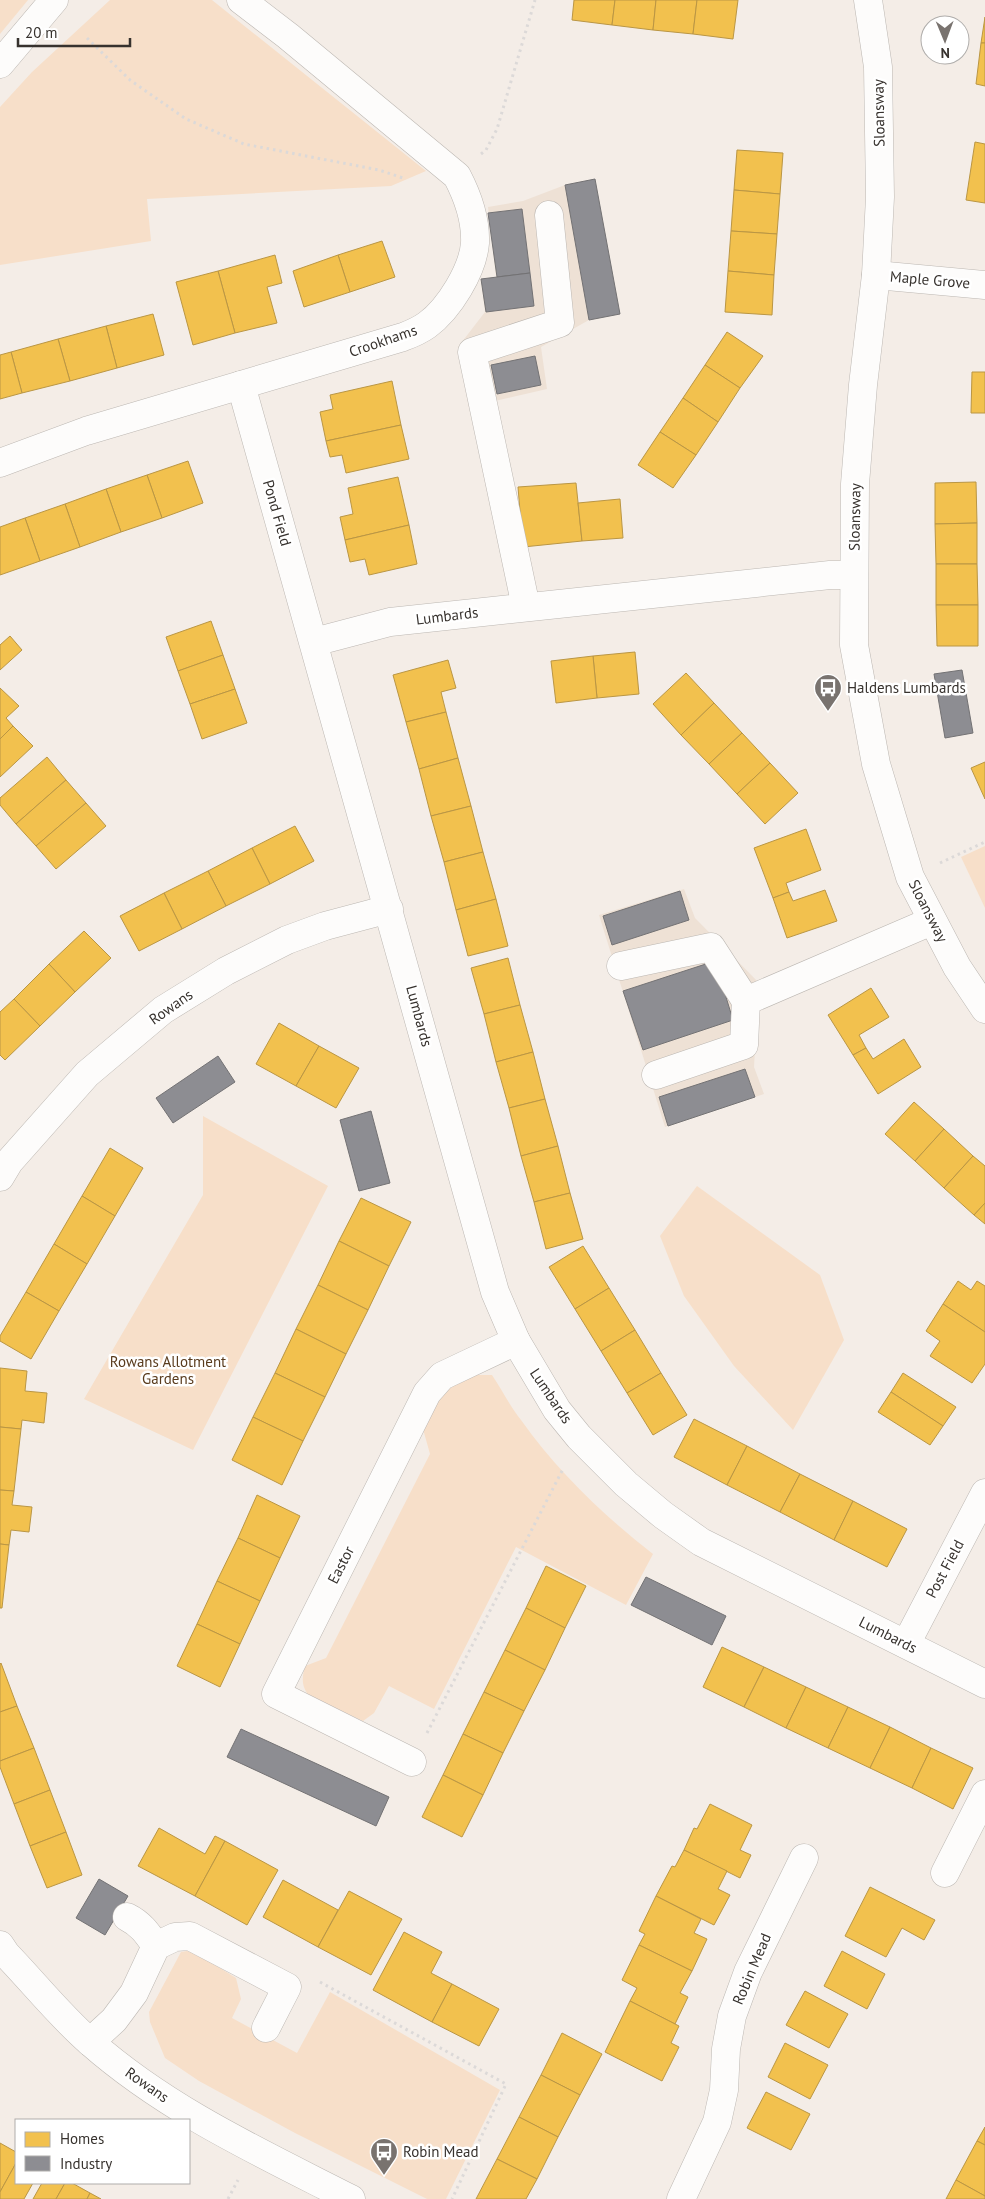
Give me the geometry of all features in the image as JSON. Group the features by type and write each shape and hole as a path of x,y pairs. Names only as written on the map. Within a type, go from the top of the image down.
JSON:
{"street":[{"path":"0,64 54,0"},
{"name":"Crookhams","path":"0,463 86,431 403,337 426,326 441,314 458,290 469,265 475,244 473,217 468,196 457,176 288,36 241,0"},
{"name":"Sloansway","path":"868,0 878,67 880,197 876,275 863,385 856,484 854,645 876,764 910,877 957,967 985,1009"},
{"path":"526,607 472,352 560,323 549,216"},
{"name":"Maple Grove","path":"876,275 985,285"},
{"name":"Pond Field","path":"241,385 314,642"},
{"name":"Lumbards","path":"854,575 830,575 687,589 390,622 314,642 495,1292 516,1341 557,1410 579,1437 626,1484 701,1542 985,1684"},
{"name":"Rowans","path":"3,1164 87,1074 163,1010 226,971 287,940 325,926 389,909"},
{"path":"746,1001 932,921"},
{"path":"621,966 711,947 746,1001 744,1045 656,1075"},
{"name":"Eastor","path":"412,1762 276,1694 427,1393 442,1376 516,1341"},
{"name":"Post Field","path":"906,1644 985,1494"},
{"path":"945,1873 985,1794"},
{"name":"Robin Mead","path":"680,2199 718,2122 724,2090 726,2049 732,2016 748,1972 804,1858"},
{"path":"127,1917 146,1930 156,1946"},
{"path":"90,2042 114,2020 134,1993 156,1946 175,1937 190,1936 287,1987 266,2028"},
{"name":"Rowans","path":"2,1953 90,2042 145,2085 206,2124 351,2199"}],"path":[{"path":"457,176 486,150 497,130 535,0"},
{"path":"87,38 130,80 186,119 244,144 379,170 407,180"},
{"path":"910,877 985,842"},
{"path":"412,1762 579,1437"},
{"path":"318,1981 506,2084 452,2199"}],"shaded area":[{"path":"595,179 620,314 589,320 541,347 547,389 469,407 458,347 485,312 481,279 496,277 488,207 523,201 565,185"},
{"path":"684,889 695,918 759,983 754,1067 764,1094 665,1127 599,915"}],"green space":[{"path":"0,0 28,0 0,34"},
{"path":"110,0 212,0 426,171 391,186 147,199 151,241 0,265 0,107 32,72"},
{"path":"985,846 985,908 961,857"},
{"name":"Rowans Allotment Gardens","path":"203,1116 328,1186 193,1450 84,1399 203,1195"},
{"path":"697,1186 820,1275 844,1340 793,1430 734,1366 684,1296 660,1236"},
{"path":"468,1375 492,1375 517,1415 566,1475 616,1524 653,1554 626,1605 516,1547 434,1709 389,1686 374,1713 363,1721 309,1696 303,1681 305,1666 326,1658 430,1454 423,1429 440,1396"},
{"path":"181,1952 196,1953 236,1978 241,1999 232,2018 297,2053 330,1992 500,2090 446,2199 427,2199 295,2133 199,2081 165,2058 150,2022 149,2012"}],"building: Homes":[{"path":"574,0 615,0 612,25 572,20"},
{"path":"615,0 656,0 653,30 612,25"},
{"path":"656,0 697,0 693,34 653,30"},
{"path":"697,0 738,0 733,39 693,34"},
{"path":"985,17 985,43 981,43"},
{"path":"981,43 985,43 985,86 976,84"},
{"path":"975,142 985,144 985,203 966,200"},
{"path":"737,150 783,153 780,194 734,190"},
{"path":"734,190 780,194 777,234 731,231"},
{"path":"731,231 777,234 774,275 728,271"},
{"path":"382,241 395,277 350,292 338,255"},
{"path":"275,255 282,283 267,287 277,323 235,333 218,271"},
{"path":"338,255 350,292 304,307 293,271"},
{"path":"218,271 235,333 193,345 176,282"},
{"path":"728,271 774,275 772,315 725,312"},
{"path":"153,314 164,355 117,368 106,326"},
{"path":"106,326 117,368 70,381 58,339"},
{"path":"727,332 763,356 740,388 705,365"},
{"path":"58,339 70,381 22,393 11,352"},
{"path":"11,352 22,393 0,399 0,355"},
{"path":"705,365 740,388 718,422 683,398"},
{"path":"972,372 985,372 985,413 971,413"},
{"path":"392,381 401,425 326,441 320,412 333,409 330,395"},
{"path":"683,398 718,422 696,455 660,432"},
{"path":"401,425 409,459 346,473 342,455 330,457 326,441"},
{"path":"660,432 696,455 673,488 638,465"},
{"path":"188,461 203,503 162,518 147,475"},
{"path":"147,475 162,518 121,532 106,489"},
{"path":"398,477 409,525 345,540 340,517 353,514 348,488"},
{"path":"976,482 977,523 935,524 935,483"},
{"path":"576,483 582,541 523,547 518,487"},
{"path":"106,489 121,532 80,547 65,504"},
{"path":"620,499 623,538 582,541 578,503"},
{"path":"65,504 80,547 40,561 25,518"},
{"path":"25,518 40,561 0,575 0,527"},
{"path":"977,523 977,564 936,564 935,524"},
{"path":"409,525 417,564 369,575 365,559 350,562 345,540"},
{"path":"936,564 977,564 978,605 936,605"},
{"path":"936,605 978,605 978,646 937,646"},
{"path":"211,621 223,655 178,671 166,637"},
{"path":"10,636 22,650 0,670 0,645"},
{"path":"635,652 639,694 597,698 593,656"},
{"path":"223,655 235,689 190,704 178,671"},
{"path":"593,656 597,698 556,703 551,661"},
{"path":"448,660 456,688 441,692 446,712 406,722 393,675"},
{"path":"686,673 714,703 681,735 653,704"},
{"path":"0,688 19,706 6,718 13,726 0,739"},
{"path":"235,689 247,723 202,739 190,704"},
{"path":"714,703 742,733 709,764 681,735"},
{"path":"446,712 458,758 419,769 406,722"},
{"path":"13,726 33,746 0,777 0,739"},
{"path":"742,733 770,763 737,794 709,764"},
{"path":"47,757 66,780 16,824 0,805 0,798"},
{"path":"458,758 471,806 431,816 419,769"},
{"path":"985,762 985,799 971,768"},
{"path":"770,763 798,793 765,824 737,794"},
{"path":"66,780 86,803 36,846 16,824"},
{"path":"86,803 106,826 56,869 36,846"},
{"path":"471,806 483,852 444,862 431,816"},
{"path":"295,826 314,861 270,884 252,848"},
{"path":"806,829 821,870 786,883 789,892 773,898 754,848"},
{"path":"252,848 270,884 226,906 208,871"},
{"path":"483,852 496,899 456,910 444,862"},
{"path":"208,871 226,906 182,929 164,893"},
{"path":"825,890 837,921 787,938 773,898 789,892 793,901"},
{"path":"164,893 182,929 139,951 120,916"},
{"path":"496,899 508,946 468,956 456,910"},
{"path":"84,931 111,958 75,992 49,964"},
{"path":"508,958 520,1005 484,1014 471,968"},
{"path":"49,964 75,992 40,1026 14,999"},
{"path":"871,988 889,1017 859,1035 866,1048 853,1055 828,1015"},
{"path":"14,999 40,1026 5,1060 0,1055 0,1012"},
{"path":"520,1005 533,1052 496,1062 484,1014"},
{"path":"279,1023 319,1046 296,1086 256,1064"},
{"path":"904,1039 921,1067 878,1094 853,1055 866,1048 873,1059"},
{"path":"319,1046 359,1068 336,1108 296,1086"},
{"path":"533,1052 545,1099 509,1108 496,1062"},
{"path":"545,1099 558,1146 521,1156 509,1108"},
{"path":"914,1102 944,1129 915,1161 885,1134"},
{"path":"944,1129 973,1156 944,1188 915,1161"},
{"path":"558,1146 570,1193 534,1202 521,1156"},
{"path":"110,1148 143,1168 115,1216 82,1196"},
{"path":"973,1156 985,1166 985,1203 974,1215 944,1188"},
{"path":"570,1193 583,1239 546,1249 534,1202"},
{"path":"82,1196 115,1216 87,1264 54,1244"},
{"path":"361,1198 411,1222 389,1266 339,1241"},
{"path":"985,1203 985,1224 974,1215"},
{"path":"339,1241 389,1266 368,1310 318,1285"},
{"path":"54,1244 87,1264 59,1311 26,1292"},
{"path":"583,1246 609,1288 575,1309 549,1267"},
{"path":"958,1281 971,1290 977,1281 985,1286 985,1332 943,1304"},
{"path":"318,1285 368,1310 346,1354 296,1329"},
{"path":"609,1288 635,1330 601,1351 575,1309"},
{"path":"26,1292 59,1311 31,1359 0,1341 0,1336"},
{"path":"943,1304 985,1332 985,1364 972,1383 930,1356 940,1341 926,1331"},
{"path":"296,1329 346,1354 325,1397 275,1373"},
{"path":"635,1330 661,1373 627,1393 601,1351"},
{"path":"0,1368 27,1371 25,1391 47,1393 44,1423 22,1420 21,1429 0,1427"},
{"path":"275,1373 325,1397 303,1441 253,1417"},
{"path":"661,1373 687,1415 653,1435 627,1393"},
{"path":"903,1373 956,1407 943,1426 891,1392"},
{"path":"891,1392 943,1426 930,1445 878,1412"},
{"path":"253,1417 303,1441 282,1485 232,1460"},
{"path":"694,1419 747,1446 727,1485 674,1457"},
{"path":"0,1427 21,1429 14,1491 0,1490"},
{"path":"747,1446 800,1474 780,1512 727,1485"},
{"path":"800,1474 853,1501 834,1540 780,1512"},
{"path":"0,1490 14,1491 12,1505 32,1507 29,1532 11,1530 9,1545 0,1544"},
{"path":"257,1495 300,1516 280,1558 238,1538"},
{"path":"853,1501 907,1529 887,1567 834,1540"},
{"path":"238,1538 280,1558 260,1601 217,1581"},
{"path":"0,1544 9,1545 2,1608 0,1608"},
{"path":"546,1566 586,1586 565,1628 526,1608"},
{"path":"217,1581 260,1601 240,1644 197,1624"},
{"path":"526,1608 565,1628 545,1670 505,1650"},
{"path":"197,1624 240,1644 220,1687 177,1666"},
{"path":"722,1647 764,1667 744,1707 703,1687"},
{"path":"505,1650 545,1670 524,1711 484,1692"},
{"path":"0,1664 17,1706 0,1712"},
{"path":"764,1667 806,1687 786,1728 744,1707"},
{"path":"806,1687 848,1707 828,1748 786,1728"},
{"path":"484,1692 524,1711 503,1753 463,1734"},
{"path":"17,1706 34,1748 0,1761 0,1712"},
{"path":"848,1707 890,1727 870,1768 828,1748"},
{"path":"890,1727 931,1748 912,1788 870,1768"},
{"path":"463,1734 503,1753 483,1795 443,1775"},
{"path":"34,1748 50,1790 14,1804 0,1767 0,1761"},
{"path":"931,1748 973,1768 953,1809 912,1788"},
{"path":"443,1775 483,1795 462,1837 422,1817"},
{"path":"50,1790 66,1832 30,1846 14,1804"},
{"path":"710,1804 752,1825 740,1850 751,1855 740,1878 684,1850 694,1828 697,1829"},
{"path":"159,1828 205,1854 215,1836 225,1841 195,1896 138,1866"},
{"path":"66,1832 82,1875 47,1888 30,1846"},
{"path":"225,1841 278,1870 247,1925 195,1896"},
{"path":"684,1850 727,1871 718,1889 730,1895 714,1925 656,1896 672,1866 675,1867"},
{"path":"283,1880 338,1910 318,1947 263,1917"},
{"path":"870,1887 935,1920 924,1940 902,1928 886,1957 845,1936"},
{"path":"349,1891 402,1919 371,1975 318,1947"},
{"path":"656,1896 701,1919 694,1933 707,1939 692,1971 639,1945 645,1934 639,1931"},
{"path":"404,1932 442,1952 431,1973 452,1984 432,2022 373,1990"},
{"path":"639,1945 692,1971 680,1993 688,1997 675,2024 630,2001 637,1988 622,1980"},
{"path":"842,1951 885,1974 867,2009 824,1986"},
{"path":"452,1984 499,2009 479,2046 432,2022"},
{"path":"805,1991 848,2014 829,2048 786,2025"},
{"path":"630,2001 679,2026 671,2043 679,2047 662,2081 605,2052"},
{"path":"562,2033 602,2054 580,2095 541,2075"},
{"path":"785,2043 828,2065 810,2099 768,2077"},
{"path":"541,2075 580,2095 558,2137 519,2117"},
{"path":"766,2092 810,2114 791,2150 747,2128"},
{"path":"519,2117 558,2137 537,2179 497,2159"},
{"path":"985,2127 985,2145 977,2141"},
{"path":"977,2141 985,2145 985,2196 956,2180"},
{"path":"0,2143 15,2151 15,2165 0,2192"},
{"path":"497,2159 537,2179 526,2199 476,2199"},
{"path":"15,2165 15,2184 32,2184 24,2199 0,2199 0,2192"},
{"path":"956,2180 985,2196 985,2199 946,2199"},
{"path":"41,2184 64,2184 56,2199 33,2199"},
{"path":"64,2184 74,2184 90,2193 87,2199 56,2199"},
{"path":"90,2193 101,2199 87,2199"}],"building: Industry":[{"path":"595,179 620,314 589,320 565,185"},
{"path":"522,209 530,273 497,277 488,213"},
{"path":"530,273 534,306 486,312 481,279"},
{"path":"535,356 541,385 497,394 491,365"},
{"path":"962,670 973,733 945,738 934,674"},
{"path":"680,891 689,920 612,945 603,916"},
{"path":"715,961 733,1020 643,1050 623,991"},
{"path":"218,1056 235,1082 173,1123 156,1098"},
{"path":"745,1069 755,1097 668,1126 659,1097"},
{"path":"371,1111 390,1183 359,1191 340,1120"},
{"path":"646,1577 726,1616 712,1645 631,1605"},
{"path":"241,1729 389,1797 376,1826 227,1757"},
{"path":"99,1879 128,1896 105,1935 76,1918"}],"place":[{"name":"Haldens Lumbards","path":"828,712"},
{"name":"Robin Mead","path":"384,2176"}]}
